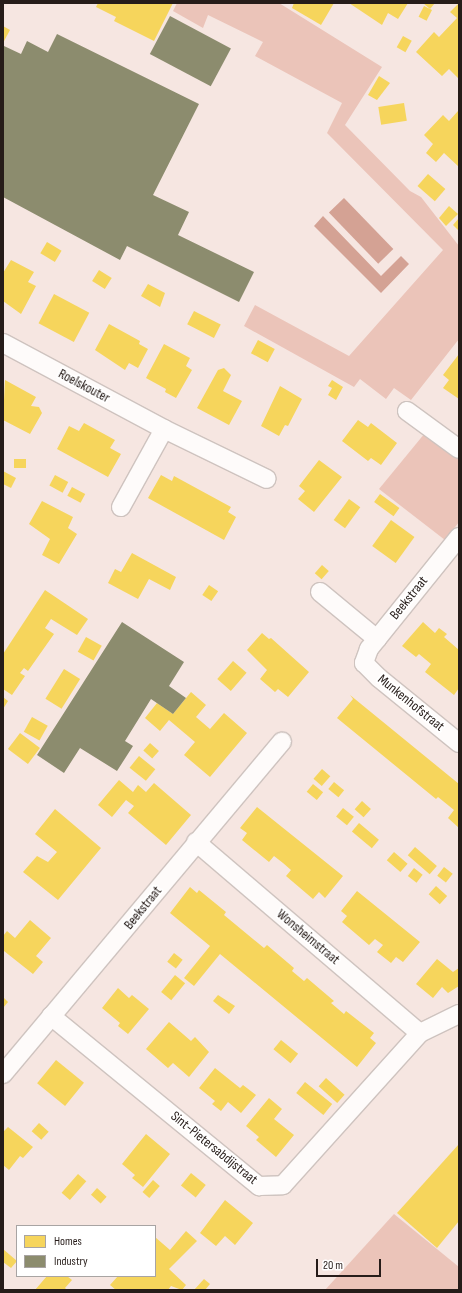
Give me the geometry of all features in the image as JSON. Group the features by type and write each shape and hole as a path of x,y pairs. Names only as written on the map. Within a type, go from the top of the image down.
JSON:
{"street":[{"name":"Roelskouter","path":"3,343 164,430 267,480"},
{"path":"407,410 459,449"},
{"path":"121,507 164,430"},
{"name":"Beekstraat","path":"364,663 369,649 459,537"},
{"path":"320,592 377,639"},
{"name":"Munkenhofstraat","path":"364,663 379,678 459,743"},
{"name":"Beekstraat","path":"3,1074 196,842 282,742"},
{"name":"Wonsheimstraat","path":"196,842 420,1033"},
{"name":"Sint-Pietersabdijstraat","path":"51,1016 259,1186 283,1184 420,1033 459,1014"}],"shaded area":[{"path":"177,3 279,3 382,67 345,125 410,191 421,197 459,246 459,339 411,400 394,388 386,399 360,379 354,387 244,326 255,305 349,356 443,250 327,133 342,103 255,56 263,42 208,15 203,28 173,11"},
{"path":"344,198 393,249 378,264 329,213"},
{"path":"323,216 381,276 401,256 409,264 381,293 314,226"},
{"path":"425,433 459,460 459,522 445,540 379,489"},
{"path":"394,1214 459,1267 459,1290 325,1290"}],"building: Homes":[{"path":"98,3 173,3 154,41 114,21 116,17 96,7"},
{"path":"294,3 334,3 321,25 292,8"},
{"path":"349,3 408,3 398,19 388,13 382,25"},
{"path":"423,3 435,3 430,9"},
{"path":"459,3 458,78 449,69 442,76 416,52 434,32 439,37 457,18 450,12"},
{"path":"424,6 432,10 427,21 419,17"},
{"path":"3,26 10,30 3,43"},
{"path":"403,36 412,41 405,52 397,47"},
{"path":"379,76 390,83 377,100 368,95"},
{"path":"404,103 407,121 381,125 378,107"},
{"path":"458,111 459,167 444,153 436,162 426,153 433,144 424,135 443,115 449,121"},
{"path":"428,174 445,189 435,201 418,186"},
{"path":"449,206 458,214 446,226 439,218"},
{"path":"459,218 459,231 453,225"},
{"path":"47,242 62,251 55,262 40,253"},
{"path":"11,260 34,272 28,282 36,286 21,314 3,301 3,273"},
{"path":"99,270 112,278 105,289 92,281"},
{"path":"148,284 165,293 160,307 141,296"},
{"path":"54,294 89,313 74,342 39,323"},
{"path":"194,311 221,325 214,338 187,324"},
{"path":"109,324 140,341 139,344 148,349 138,368 129,363 125,370 95,350"},
{"path":"258,340 275,349 268,362 251,353"},
{"path":"164,344 190,358 186,366 192,370 176,398 165,392 166,389 146,378"},
{"path":"459,354 459,399 443,388 449,380 443,375"},
{"path":"224,368 231,375 223,391 242,401 229,425 197,408 218,370"},
{"path":"5,380 36,397 31,406 39,407 42,413 30,434 3,420"},
{"path":"332,380 343,387 336,400 328,395 332,388 328,386"},
{"path":"280,386 302,399 288,426 285,425 279,436 261,426"},
{"path":"358,420 368,427 371,423 397,443 381,465 371,458 368,461 342,441"},
{"path":"84,423 115,440 110,448 121,454 108,477 57,449 69,426 79,431"},
{"path":"14,459 26,459 26,468 14,468"},
{"path":"319,460 342,477 314,512 298,499 305,491 299,486"},
{"path":"3,471 16,478 11,488 3,484"},
{"path":"55,475 68,482 63,493 49,486"},
{"path":"161,475 172,481 174,476 231,507 228,512 236,517 224,540 148,498"},
{"path":"72,487 85,494 81,503 67,496"},
{"path":"380,494 399,508 394,516 374,502"},
{"path":"349,499 360,507 345,528 334,520"},
{"path":"42,501 73,517 68,528 77,534 59,564 42,555 50,539 29,524"},
{"path":"391,520 414,537 396,563 372,546"},
{"path":"132,553 176,577 170,590 149,579 138,599 108,583 115,569 121,572"},
{"path":"322,565 329,571 322,579 315,573"},
{"path":"209,585 218,591 211,601 202,595"},
{"path":"45,590 88,619 77,635 51,619 45,628 54,634 28,671 24,668 20,673 25,676 12,695 3,689 3,654"},
{"path":"423,622 435,633 439,628 447,634 444,637 459,650 459,688 454,695 425,672 431,664 419,654 416,657 402,646"},
{"path":"262,633 269,639 271,638 309,672 288,697 278,689 275,692 260,679 267,670 247,650"},
{"path":"86,637 102,646 94,661 78,652"},
{"path":"233,661 247,673 231,691 217,679"},
{"path":"64,669 80,679 62,709 45,699"},
{"path":"191,692 206,705 196,717 210,729 224,713 247,733 210,777 184,755 195,742 169,720 160,731 145,718 157,703 173,714"},
{"path":"350,695 459,784 459,828 448,818 454,810 438,797 436,799 337,718 353,699"},
{"path":"3,697 8,701 3,709"},
{"path":"32,717 48,726 40,741 24,732"},
{"path":"20,733 40,748 28,764 8,749"},
{"path":"150,743 159,751 152,758 143,750"},
{"path":"139,756 155,769 146,781 130,768"},
{"path":"322,769 330,776 322,786 313,779"},
{"path":"119,780 133,792 138,785 146,792 154,783 191,815 166,845 128,813 134,806 126,800 112,817 98,805"},
{"path":"334,782 344,790 338,797 328,789"},
{"path":"313,784 323,792 317,800 307,792"},
{"path":"362,801 371,809 364,817 355,809"},
{"path":"257,807 343,876 325,898 319,892 313,899 286,876 291,870 283,863 274,856 269,862 242,840 247,833 240,828"},
{"path":"343,808 354,817 347,825 336,817"},
{"path":"55,809 101,848 58,900 23,872 37,856 48,862 57,852 35,834"},
{"path":"359,823 379,840 372,848 352,831"},
{"path":"415,847 437,866 430,874 408,855"},
{"path":"394,852 408,864 400,872 387,860"},
{"path":"444,867 453,874 446,882 437,876"},
{"path":"414,868 423,875 417,883 408,876"},
{"path":"436,886 447,896 440,904 429,894"},
{"path":"190,887 197,893 199,890 226,912 224,915 264,948 267,945 294,968 292,971 304,981 307,978 334,1001 331,1003 344,1014 346,1011 374,1033 370,1038 376,1043 357,1067 220,954 194,986 184,978 210,946 170,913"},
{"path":"357,891 420,942 403,962 396,957 391,963 377,952 383,945 375,939 369,945 342,922 347,916 341,911"},
{"path":"30,920 51,938 36,956 43,962 33,974 4,951 3,947 3,936 7,931 15,938"},
{"path":"174,953 183,960 176,968 167,962"},
{"path":"437,959 453,972 459,968 459,986 448,993 442,987 433,998 416,984"},
{"path":"175,975 185,983 171,1000 161,992"},
{"path":"118,988 129,998 132,995 149,1009 128,1034 118,1026 120,1023 102,1008"},
{"path":"218,995 235,1006 229,1014 213,1001"},
{"path":"3,997 8,1002 3,1008"},
{"path":"169,1022 191,1041 195,1037 209,1052 189,1077 173,1063 168,1068 146,1049"},
{"path":"281,1040 298,1054 291,1063 273,1049"},
{"path":"56,1060 84,1083 65,1106 37,1083"},
{"path":"215,1068 240,1088 243,1085 256,1095 241,1113 228,1102 221,1111 212,1104 215,1101 199,1088"},
{"path":"326,1078 345,1095 337,1103 319,1086"},
{"path":"305,1082 332,1104 323,1115 296,1093"},
{"path":"269,1098 282,1109 274,1119 294,1135 276,1157 256,1140 259,1137 246,1126"},
{"path":"39,1123 49,1132 41,1140 32,1131"},
{"path":"8,1127 33,1147 23,1158 20,1156 9,1170 3,1165 3,1132"},
{"path":"146,1134 170,1154 143,1187 132,1178 135,1175 122,1164"},
{"path":"459,1144 459,1221 437,1248 397,1213"},
{"path":"191,1173 206,1185 196,1197 181,1185"},
{"path":"78,1174 86,1181 70,1200 62,1193"},
{"path":"153,1180 160,1186 149,1198 143,1192"},
{"path":"97,1188 107,1197 101,1203 91,1195"},
{"path":"225,1200 253,1223 235,1245 225,1236 216,1246 200,1233"},
{"path":"186,1231 197,1241 169,1269 186,1285 182,1290 171,1286 168,1290 116,1290 110,1285 117,1277 156,1277 156,1238 170,1250"},
{"path":"3,1249 16,1260 11,1268 3,1262"},
{"path":"46,1277 68,1277 72,1280 65,1288 67,1290 35,1290"},
{"path":"204,1279 210,1284 205,1290 194,1290"}],"building: Industry":[{"path":"170,16 231,48 211,86 150,54"},
{"path":"57,34 199,104 153,195 189,212 178,235 254,272 239,302 127,246 120,260 3,197 3,49 4,46 21,54 27,41 48,52"},
{"path":"122,622 184,662 169,686 186,698 173,714 151,699 125,741 133,746 117,771 80,748 64,773 37,755"}]}
